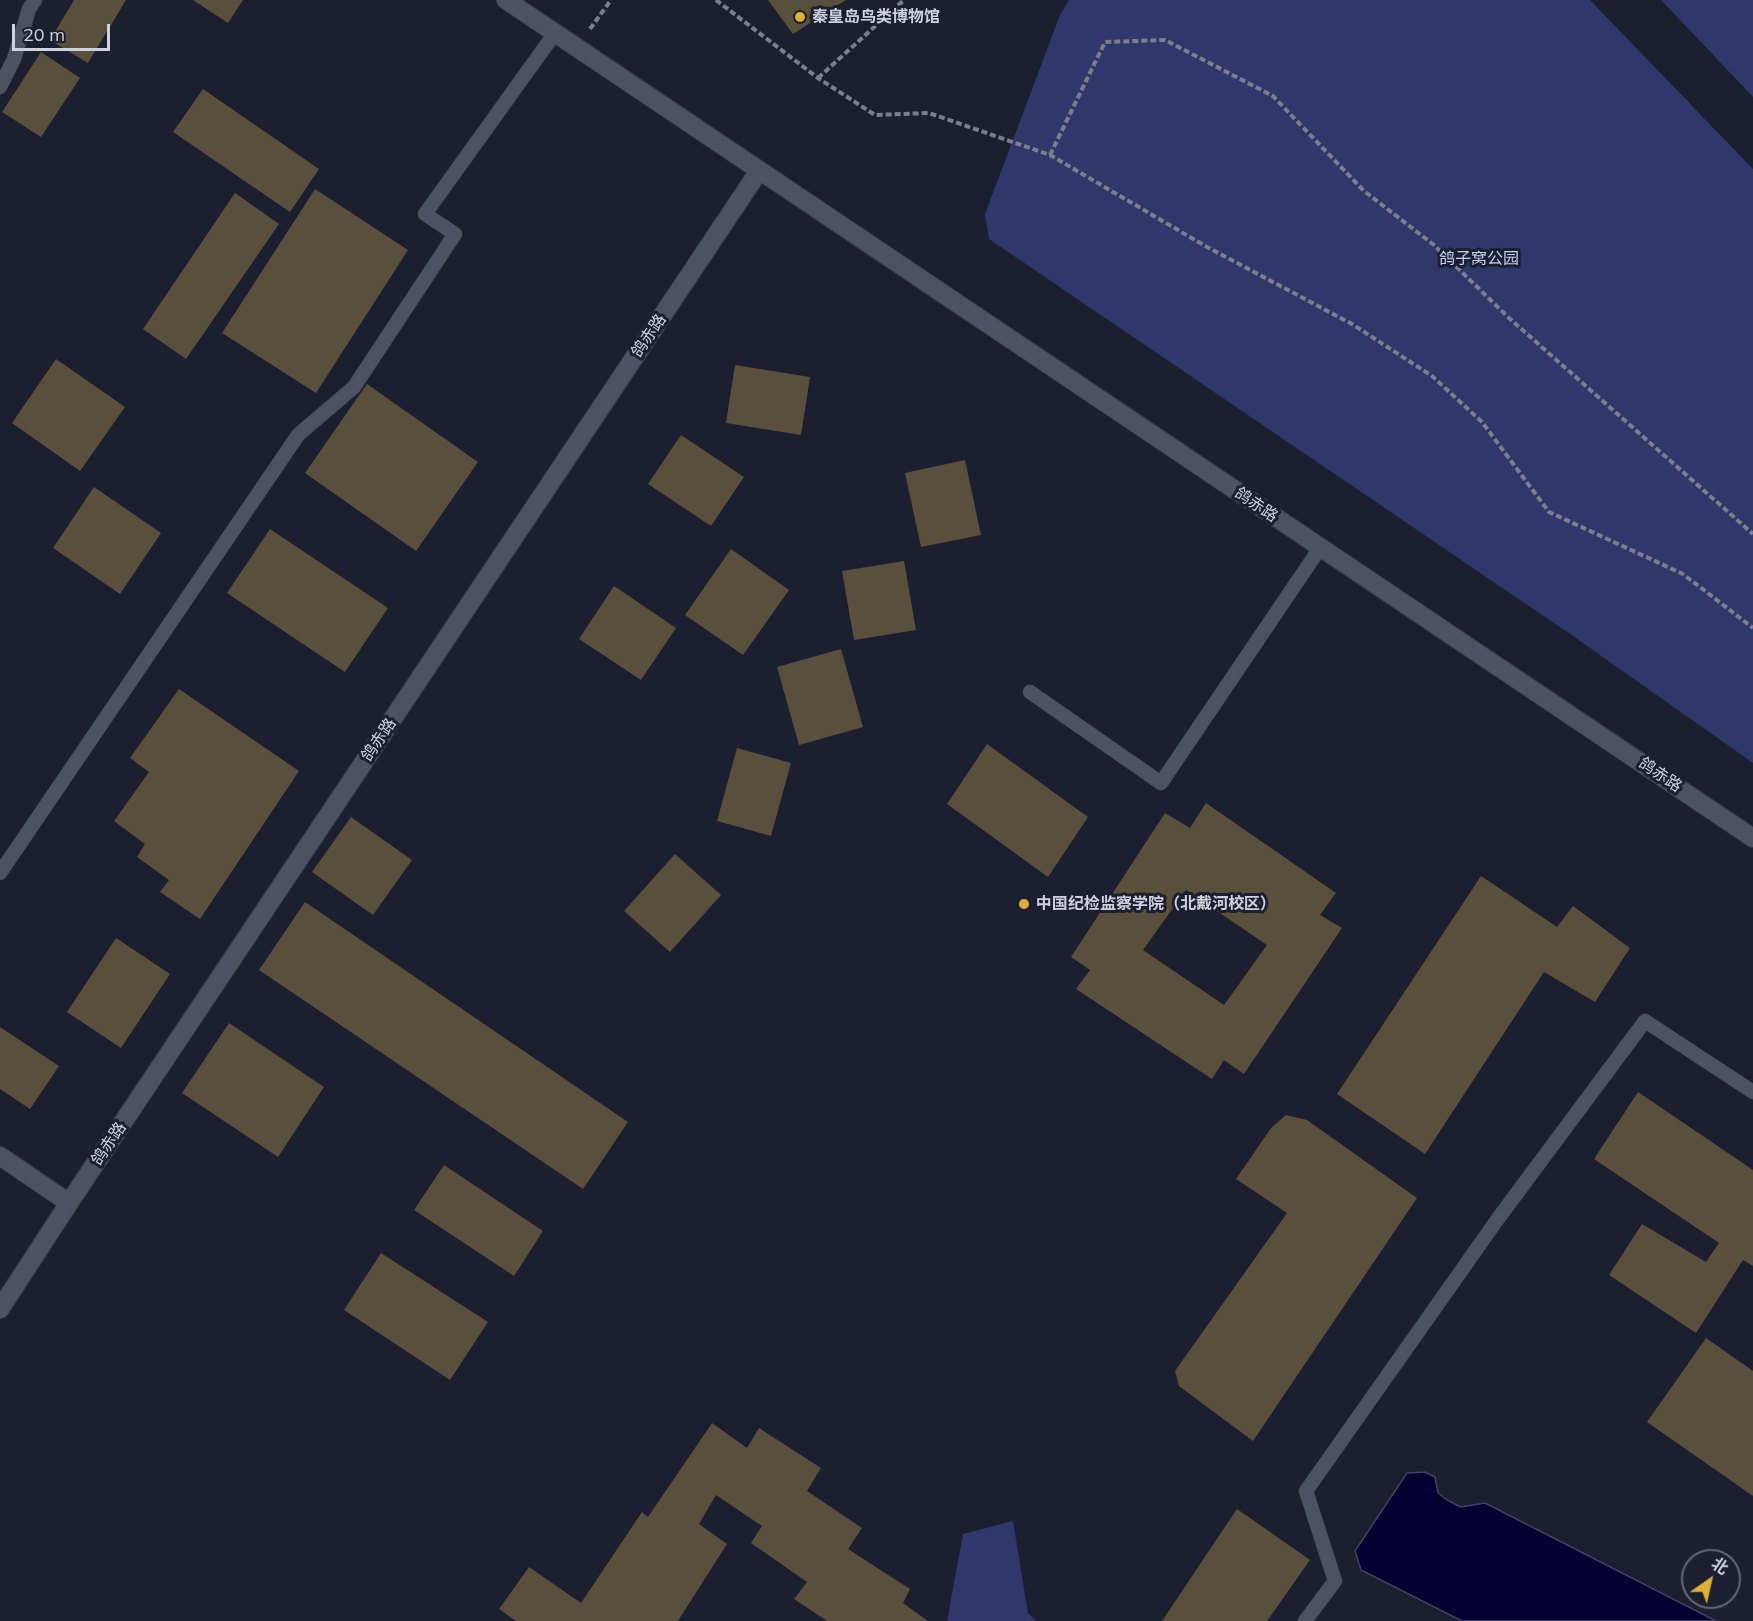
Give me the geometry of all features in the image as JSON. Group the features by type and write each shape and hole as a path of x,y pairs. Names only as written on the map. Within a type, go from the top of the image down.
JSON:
{"main road":[{"name":"鸽赤路","path":"506,0 1753,838"},
{"name":"鸽赤路","path":"0,1309 759,171"},
{"path":"0,1156 69,1203"}],"lane":[{"path":"0,87 14,58 29,9 35,0"},
{"path":"0,873 298,435 354,387 361,377 455,234 425,214 555,33"},
{"path":"1030,693 1161,783 1320,548"},
{"path":"1305,1621 1335,1581 1306,1491 1497,1220 1645,1021 1753,1092"}],"path":[{"path":"577,48 611,0"},
{"path":"716,0 818,78 875,115 929,113 1050,155 1207,247 1352,324 1431,376 1482,422 1549,512 1683,573 1753,628"},
{"path":"818,78 904,0"},
{"path":"1050,155 1105,42 1165,40 1273,96 1364,191 1434,245 1509,318 1753,534"}],"green space":[{"name":"鸽子窝公园","path":"1069,0 1590,0 1753,169 1753,763 1573,636 989,239 985,214 1060,15"},
{"path":"1661,0 1753,0 1753,97"},
{"path":"1013,1521 1028,1613 1036,1621 947,1621 963,1534"}],"shaded area":[{"path":"1425,1472 1435,1477 1438,1493 1447,1500 1461,1507 1485,1503 1681,1603 1681,1609 1693,1609 1716,1621 1462,1621 1361,1570 1355,1551 1407,1473"}],"building":[{"path":"74,0 126,0 88,63 50,40"},
{"path":"193,0 243,0 228,23"},
{"name":"秦皇岛鸟类博物馆","path":"768,0 846,0 793,34"},
{"path":"41,52 80,78 41,137 2,112"},
{"path":"203,89 319,169 290,212 173,132"},
{"path":"315,189 408,250 316,393 222,333"},
{"path":"235,193 279,224 186,359 143,329"},
{"path":"56,359 125,407 80,471 12,423"},
{"path":"735,365 810,377 801,435 726,423"},
{"path":"367,384 478,462 416,551 305,473"},
{"path":"681,435 744,477 711,526 648,484"},
{"path":"965,460 981,535 921,547 905,473"},
{"path":"94,487 161,533 120,594 53,548"},
{"path":"270,529 388,608 345,672 227,593"},
{"path":"731,549 789,590 743,655 685,615"},
{"path":"904,561 916,630 854,640 842,571"},
{"path":"614,586 676,628 641,680 579,639"},
{"path":"841,649 863,727 799,745 777,667"},
{"path":"179,689 299,771 200,919 160,892 169,880 137,857 145,844 114,821 149,772 130,758"},
{"path":"987,744 1088,817 1048,877 947,804"},
{"path":"737,748 791,763 771,836 717,821"},
{"path":"1206,803 1336,893 1320,915 1342,928 1244,1074 1224,1060 1212,1079 1076,989 1090,970 1071,957 1165,813 1190,828","holes":["1186,890 1267,945 1224,1005 1143,950"]},
{"path":"351,817 412,860 373,915 312,872"},
{"path":"675,854 721,895 670,952 624,911"},
{"path":"1481,876 1557,927 1573,906 1630,948 1595,1002 1544,972 1425,1154 1337,1094"},
{"path":"305,902 628,1122 583,1189 259,970"},
{"path":"116,938 170,974 121,1048 67,1012"},
{"path":"229,1023 324,1087 278,1157 182,1093"},
{"path":"0,1027 59,1066 30,1109 0,1089"},
{"path":"1638,1092 1753,1170 1753,1266 1743,1260 1696,1333 1609,1275 1642,1224 1706,1262 1719,1243 1594,1159"},
{"path":"1286,1115 1307,1120 1417,1198 1253,1441 1179,1386 1175,1371 1287,1213 1236,1179 1271,1128"},
{"path":"444,1165 543,1231 514,1276 414,1210"},
{"path":"381,1253 488,1322 450,1380 344,1310"},
{"path":"1706,1338 1753,1371 1753,1496 1647,1422"},
{"path":"712,1423 747,1448 759,1428 821,1468 807,1491 862,1528 848,1549 910,1589 903,1603 928,1621 827,1621 794,1599 807,1582 751,1543 762,1526 716,1495 699,1524 727,1544 678,1621 516,1621 499,1609 529,1567 581,1603 642,1512 648,1517"},
{"path":"1237,1509 1310,1560 1267,1621 1162,1621"}],"place":[{"name":"秦皇岛鸟类博物馆","path":"800,17"},
{"name":"中国纪检监察学院（北戴河校区）","path":"1024,904"}]}
